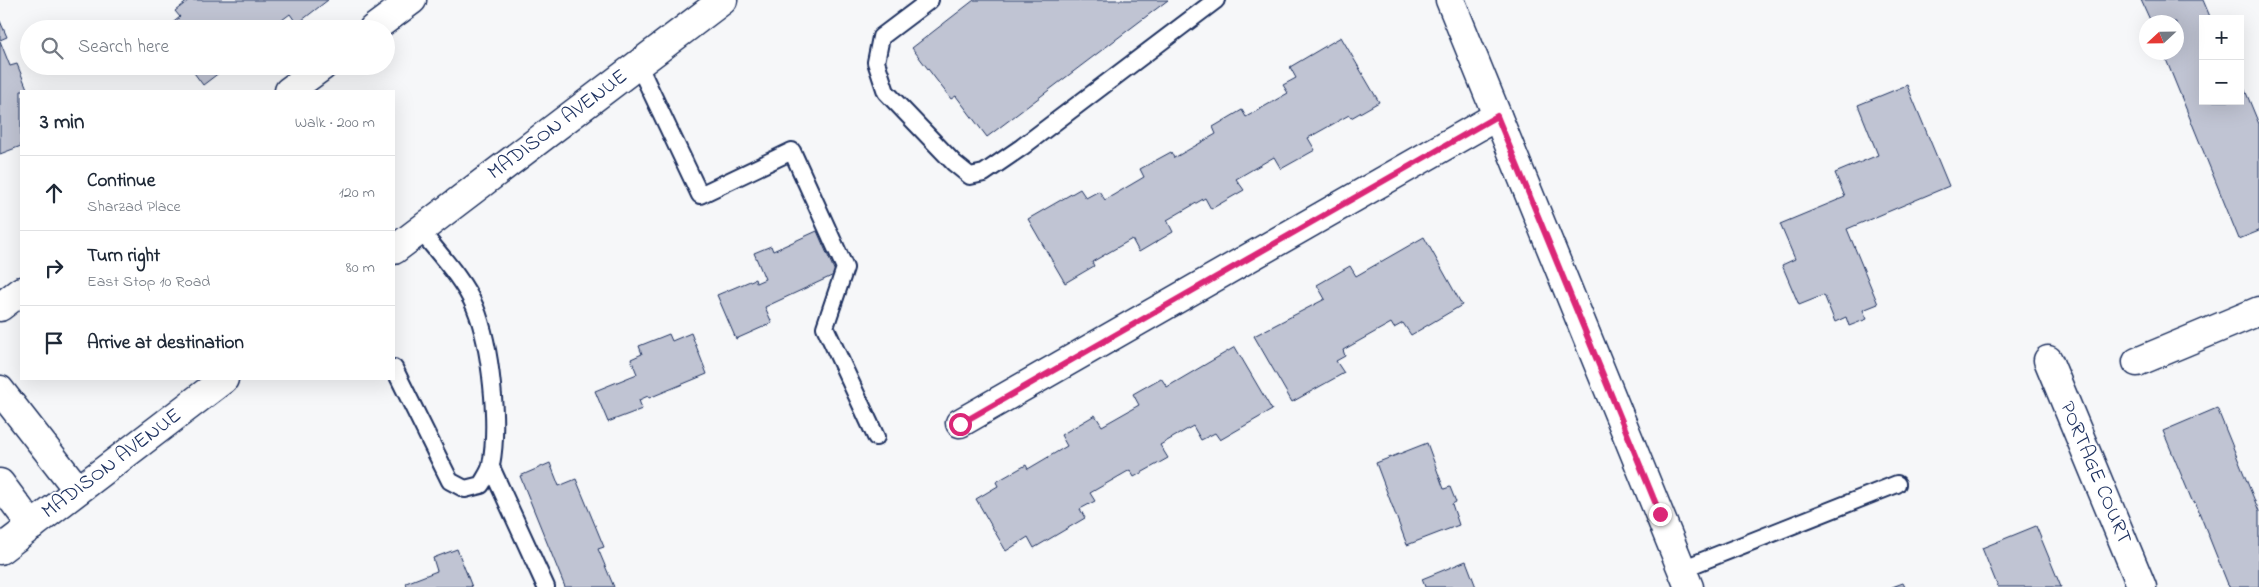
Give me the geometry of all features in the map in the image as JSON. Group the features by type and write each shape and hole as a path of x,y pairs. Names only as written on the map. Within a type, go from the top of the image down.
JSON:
{"street":[{"path":"385,20 412,0"},
{"name":"MADISON AVENUE","path":"395,249 723,0"},
{"path":"1450,0 1686,578"},
{"path":"290,90 311,75"},
{"path":"960,424 1497,116"},
{"path":"0,307 20,292"},
{"path":"2138,362 2259,311"},
{"name":"PORTAGE COURT","path":"2048,360 2142,587"},
{"name":"MADISON AVENUE","path":"0,550 223,380"},
{"path":"0,390 78,490"},
{"path":"0,483 32,526"}],"lane":[{"path":"930,0 881,37 876,62 886,92 954,163 970,176 984,173 1022,147 1216,0"},
{"path":"638,64 700,195 792,151 845,268 825,327 876,437"},
{"path":"395,370 450,481 465,489 481,485 491,467 493,433 492,385 475,308 464,286 420,230"},
{"path":"491,467 546,587"},
{"path":"1686,578 1897,484"}],"building":[{"path":"189,0 328,0 302,20 294,20 290,14 282,20 176,20 180,17 175,11"},
{"path":"974,0 1168,0 987,137 956,96 951,99 912,48"},
{"path":"2141,0 2203,0 2209,15 2199,15 2199,105 2244,105 2244,88 2259,124 2259,231 2239,239 2166,60 2184,60 2184,15 2148,15"},
{"path":"0,21 7,37 0,40"},
{"path":"1341,37 1379,102 1351,118 1349,115 1308,138 1315,150 1281,169 1274,157 1236,179 1244,190 1211,209 1205,198 1167,220 1173,232 1139,252 1132,239 1092,262 1094,266 1065,283 1028,219 1080,189 1086,198 1099,191 1105,200 1144,177 1140,169 1171,152 1174,158 1216,134 1213,127 1242,110 1246,117 1288,93 1283,85 1296,78 1290,67"},
{"path":"0,41 10,66 17,64 28,90 20,90 20,146 0,154"},
{"path":"196,75 216,75 203,85"},
{"path":"1907,85 1949,186 1847,229 1878,304 1863,310 1867,319 1849,326 1846,317 1835,322 1824,295 1799,305 1782,265 1795,259 1780,224 1845,197 1835,173 1878,155 1858,105"},
{"path":"817,231 836,274 765,307 772,323 736,339 717,295 755,279 756,283 765,279 754,253 771,246 773,251"},
{"path":"1424,237 1462,305 1411,335 1403,323 1394,328 1391,323 1343,350 1345,356 1336,361 1344,373 1292,402 1254,336 1325,299 1317,285 1350,266 1356,276"},
{"path":"691,333 707,374 649,398 648,396 639,400 642,409 608,422 595,391 637,374 631,359 642,354 639,346 669,334 672,341"},
{"path":"1235,347 1272,410 1220,440 1215,433 1201,440 1193,426 1160,445 1168,458 1134,477 1130,470 1090,493 1095,501 1080,509 1085,518 1034,548 1028,537 1006,551 976,499 998,486 996,482 1026,465 1028,469 1067,446 1061,435 1095,415 1102,426 1139,405 1133,394 1161,378 1167,387"},
{"path":"2217,408 2259,511 2259,587 2229,587 2195,502 2193,503 2163,431"},
{"path":"1427,443 1444,489 1450,487 1456,502 1452,504 1459,525 1407,545 1376,463"},
{"path":"550,463 559,486 576,479 604,547 598,549 614,587 565,587 520,476"},
{"path":"2036,526 2061,587 1998,587 1982,548"},
{"path":"457,549 472,587 407,587 406,583 437,571 433,558"},
{"path":"1466,561 1476,587 1425,587 1422,579"},
{"path":"1903,583 1905,587 1892,587"}],"route":[{"path":"960,424 1497,116 1660,514"}]}
